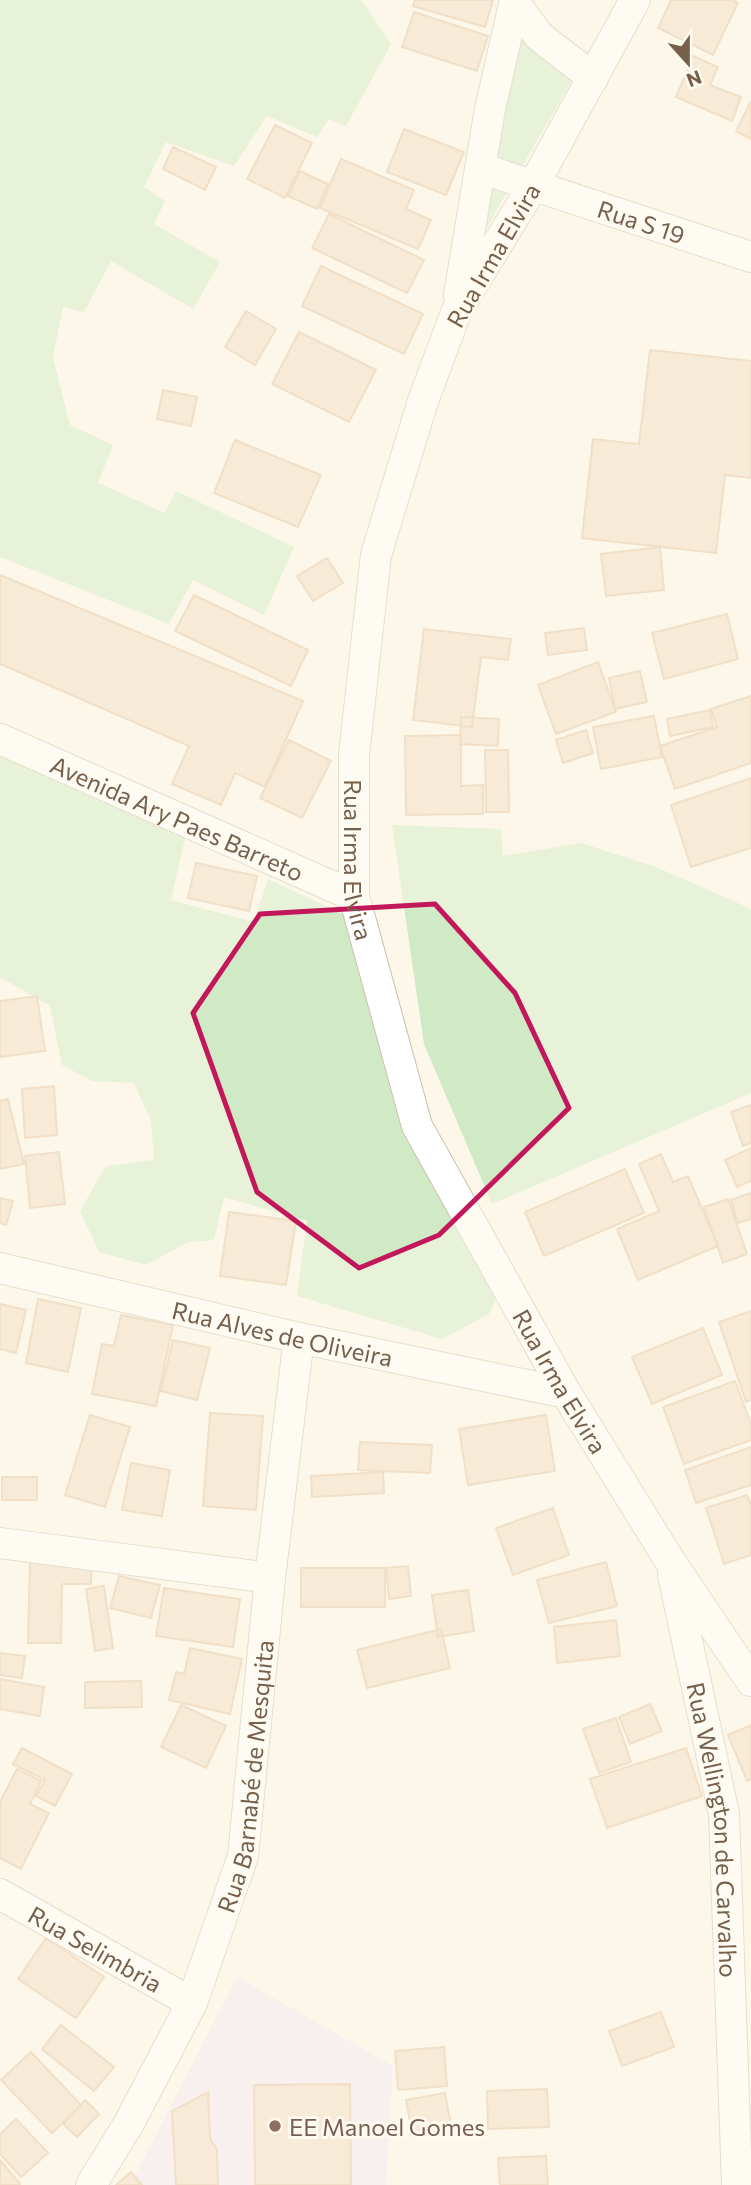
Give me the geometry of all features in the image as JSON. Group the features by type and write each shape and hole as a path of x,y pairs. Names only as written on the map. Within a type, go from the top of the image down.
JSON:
{"street":[{"name":"Rua Irma Elvira","path":"635,0 533,186 457,310 423,401 376,555 354,755 354,896 417,1126 566,1393 670,1561 751,1681"},
{"path":"515,1 539,36 593,78"},
{"path":"457,310 480,168 515,1"},
{"name":"Rua S 19","path":"480,168 751,257"},
{"name":"Avenida Ary Paes Barreto","path":"0,739 354,896"},
{"name":"Rua Alves de Oliveira","path":"0,1268 299,1338 566,1393"},
{"name":"Rua Barnabé de Mesquita","path":"91,2185 129,2123 192,2003 243,1856 270,1577 299,1338"},
{"path":"0,1543 270,1577"},
{"name":"Rua Wellington de Carvalho","path":"670,1561 724,1814 737,2185"},
{"name":"Rua Selimbria","path":"0,1894 192,2003"}],"highlighted area":[{"path":"435,904 515,993 569,1108 439,1235 359,1268 257,1192 193,1013 260,914"}],"shaded area":[{"name":"EE Manoel Gomes","path":"237,1977 393,2066 386,2185 130,2185"}],"green space":[{"path":"0,0 361,0 391,44 346,126 329,119 317,137 267,116 234,166 166,142 144,187 165,201 154,224 220,262 193,309 111,261 84,312 63,307 53,357 70,425 113,445 98,483 165,513 176,491 294,547 264,615 193,580 169,624 0,557"},
{"path":"527,39 571,74 570,84 476,246 515,41"},
{"path":"0,752 185,838 171,900 254,922 268,879 345,915 406,1136 498,1294 489,1314 442,1339 297,1296 307,1221 224,1197 214,1240 188,1242 146,1265 99,1252 80,1211 106,1166 154,1160 151,1121 134,1083 92,1081 62,1065 50,1006 0,977"},
{"path":"392,825 501,829 503,856 581,843 656,867 751,909 751,1093 492,1204 424,1044"}],"building":[{"path":"415,0 493,0 485,27 413,6"},
{"path":"671,0 732,0 738,3 713,55 658,28"},
{"path":"414,12 488,36 477,71 402,47"},
{"path":"693,56 718,67 710,85 741,97 732,121 676,97"},
{"path":"751,101 751,139 736,131"},
{"path":"275,125 312,143 285,198 247,179"},
{"path":"404,129 464,152 446,195 387,172"},
{"path":"173,147 216,167 205,190 163,169"},
{"path":"341,159 414,190 406,209 431,220 418,249 320,208"},
{"path":"300,171 328,184 317,209 288,196"},
{"path":"329,214 424,260 407,293 312,248"},
{"path":"321,266 423,314 404,354 302,306"},
{"path":"246,311 276,329 255,365 225,347"},
{"path":"299,332 376,370 349,422 272,384"},
{"path":"650,350 751,361 751,478 725,475 716,553 582,538 593,439 639,444"},
{"path":"163,390 197,397 191,426 157,419"},
{"path":"235,440 321,475 298,527 214,493"},
{"path":"660,547 664,590 606,596 601,554"},
{"path":"327,558 343,583 313,601 297,576"},
{"path":"0,575 303,701 265,787 235,773 221,805 172,784 189,746 0,664"},
{"path":"194,595 308,650 291,686 175,631"},
{"path":"727,614 738,659 664,679 652,633"},
{"path":"584,628 587,650 548,655 545,633"},
{"path":"424,629 511,639 508,660 481,657 472,727 413,720"},
{"path":"598,662 616,712 556,734 538,685"},
{"path":"640,671 647,702 615,709 609,678"},
{"path":"751,696 751,763 675,789 660,746 717,727 711,709"},
{"path":"710,710 713,727 670,736 667,719"},
{"path":"654,716 662,757 601,769 593,727"},
{"path":"461,717 499,719 498,746 460,744"},
{"path":"586,730 593,753 563,763 556,740"},
{"path":"461,735 461,786 483,785 483,814 406,815 405,736"},
{"path":"289,740 331,761 302,818 260,798"},
{"path":"485,750 508,750 509,812 486,812"},
{"path":"751,778 751,848 691,867 671,805"},
{"path":"196,863 257,876 249,911 188,898"},
{"path":"37,996 45,1051 0,1057 0,1001"},
{"path":"54,1086 57,1135 25,1138 22,1089"},
{"path":"8,1099 24,1164 0,1169 0,1101"},
{"path":"751,1105 751,1143 743,1146 731,1112"},
{"path":"751,1148 751,1181 737,1187 725,1160"},
{"path":"59,1152 65,1204 30,1208 25,1156"},
{"path":"661,1154 673,1182 688,1176 718,1246 638,1280 617,1229 659,1211 639,1164"},
{"path":"625,1169 644,1213 544,1256 525,1212"},
{"path":"751,1193 751,1219 738,1223 731,1200"},
{"path":"0,1198 13,1201 6,1225 0,1223"},
{"path":"728,1199 747,1254 723,1263 704,1207"},
{"path":"229,1212 296,1221 286,1285 220,1276"},
{"path":"38,1299 81,1308 68,1372 26,1363"},
{"path":"0,1304 26,1310 16,1353 0,1349"},
{"path":"751,1311 751,1400 746,1402 719,1322"},
{"path":"121,1315 173,1325 156,1406 92,1394 102,1344 114,1346"},
{"path":"703,1328 722,1375 652,1404 632,1357"},
{"path":"173,1340 210,1348 197,1400 161,1391"},
{"path":"735,1381 751,1424 751,1440 684,1464 663,1407"},
{"path":"210,1413 263,1416 256,1510 203,1506"},
{"path":"90,1415 130,1427 105,1507 65,1495"},
{"path":"546,1415 555,1471 468,1485 459,1429"},
{"path":"360,1442 432,1445 430,1473 358,1470"},
{"path":"751,1447 751,1485 696,1503 685,1470"},
{"path":"131,1463 170,1470 162,1516 122,1510"},
{"path":"383,1472 384,1493 312,1497 311,1476"},
{"path":"2,1477 37,1477 37,1500 2,1500"},
{"path":"747,1495 751,1506 751,1555 724,1564 706,1508"},
{"path":"553,1508 569,1555 513,1575 496,1528"},
{"path":"30,1560 92,1561 91,1584 62,1584 61,1643 28,1643"},
{"path":"606,1562 617,1606 549,1623 537,1580"},
{"path":"408,1566 411,1596 389,1599 386,1568"},
{"path":"301,1568 385,1568 385,1607 301,1607"},
{"path":"119,1576 160,1585 151,1618 110,1608"},
{"path":"104,1586 113,1648 95,1651 86,1589"},
{"path":"164,1588 240,1599 233,1647 156,1636"},
{"path":"468,1590 474,1631 438,1637 432,1595"},
{"path":"616,1620 620,1656 557,1663 554,1627"},
{"path":"441,1629 450,1668 367,1688 357,1650"},
{"path":"190,1648 242,1659 230,1714 169,1700 176,1672 184,1674"},
{"path":"0,1653 25,1656 22,1678 0,1675"},
{"path":"0,1679 44,1687 40,1716 0,1709"},
{"path":"141,1681 142,1707 85,1708 85,1682"},
{"path":"650,1704 662,1731 630,1744 619,1717"},
{"path":"181,1705 226,1726 206,1768 161,1747"},
{"path":"616,1718 631,1762 599,1773 583,1729"},
{"path":"751,1725 751,1779 747,1781 728,1735"},
{"path":"22,1748 72,1774 55,1806 36,1796 45,1780 13,1764"},
{"path":"686,1748 702,1796 607,1828 590,1779"},
{"path":"17,1769 41,1781 30,1804 49,1813 21,1869 0,1858 0,1802"},
{"path":"46,1938 104,1977 76,2018 18,1979"},
{"path":"661,2012 674,2047 622,2066 609,2031"},
{"path":"61,2025 114,2067 94,2091 42,2049"},
{"path":"444,2047 447,2086 398,2090 395,2051"},
{"path":"31,2052 81,2105 52,2133 1,2080"},
{"path":"350,2084 351,2185 255,2185 254,2085"},
{"path":"547,2089 549,2127 488,2129 487,2091"},
{"path":"208,2092 210,2138 217,2150 218,2185 176,2185 172,2111"},
{"path":"445,2093 451,2125 412,2132 406,2100"},
{"path":"85,2100 99,2114 77,2137 63,2124"},
{"path":"16,2119 48,2153 21,2177 0,2154 0,2134"},
{"path":"546,2156 548,2185 500,2185 498,2158"},
{"path":"0,2160 20,2184 19,2185 0,2185"},
{"path":"131,2172 142,2185 116,2185"}],"place":[{"name":"EE Manoel Gomes","path":"275,2126"}]}
